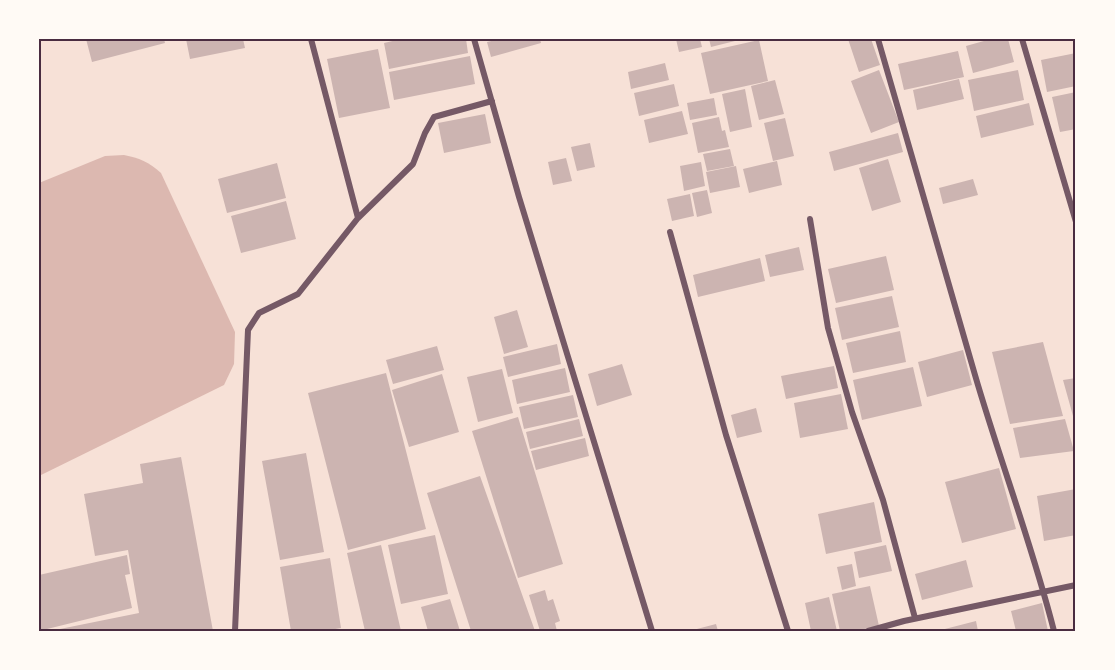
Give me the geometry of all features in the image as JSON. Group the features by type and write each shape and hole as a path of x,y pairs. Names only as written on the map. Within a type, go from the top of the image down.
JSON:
{"street":[{"path":"311,39 358,218"},
{"path":"474,39 519,197 652,631"},
{"path":"878,39 975,376 1044,591 1054,631"},
{"path":"1022,39 1076,222"},
{"path":"236,631 248,330 259,314 298,294 358,218 413,164 434,117 492,101"},
{"path":"810,219 828,328 852,412 883,500 915,618"},
{"path":"670,232 726,435 788,631"},
{"path":"868,631 915,618 1076,585"}],"shaded area":[{"path":"124,155 144,161 161,173 235,332 234,364 224,385 39,476 39,183 105,156"}],"building":[{"path":"86,39 164,39 165,43 92,62"},
{"path":"186,39 243,39 245,48 190,59"},
{"path":"401,39 466,39 468,53 389,69 384,43"},
{"path":"500,39 540,39 541,43 491,57 487,42"},
{"path":"676,39 700,39 702,47 679,52"},
{"path":"709,39 739,39 739,40 711,47"},
{"path":"848,39 871,39 880,65 859,72"},
{"path":"991,39 1008,39 1014,62 973,73 966,46"},
{"path":"759,40 768,81 710,94 701,53"},
{"path":"378,49 390,108 339,118 327,59"},
{"path":"958,51 964,77 904,90 898,64"},
{"path":"1076,53 1076,86 1047,92 1041,60"},
{"path":"470,56 475,84 394,100 389,72"},
{"path":"665,63 669,80 631,89 628,72"},
{"path":"879,70 899,122 871,133 851,81"},
{"path":"1018,70 1024,100 974,111 968,80"},
{"path":"959,79 964,99 917,110 913,90"},
{"path":"775,80 784,114 759,120 751,86"},
{"path":"674,84 679,106 639,116 634,93"},
{"path":"745,89 752,127 730,132 722,94"},
{"path":"1076,92 1076,129 1060,132 1052,97"},
{"path":"714,98 717,115 690,120 687,103"},
{"path":"1029,103 1034,125 981,138 976,116"},
{"path":"682,111 688,134 649,143 644,120"},
{"path":"485,114 491,143 444,153 438,123"},
{"path":"719,117 729,147 698,153 692,123"},
{"path":"785,118 794,156 773,161 764,123"},
{"path":"898,133 903,152 834,171 829,152"},
{"path":"590,143 595,167 577,171 571,147"},
{"path":"730,149 734,166 707,171 703,154"},
{"path":"566,158 572,181 553,185 548,162"},
{"path":"888,159 901,202 872,211 859,168"},
{"path":"777,161 782,185 749,193 743,169"},
{"path":"701,162 705,186 684,191 680,166"},
{"path":"277,163 286,198 227,213 218,179"},
{"path":"736,166 740,187 710,193 706,172"},
{"path":"973,179 978,195 943,204 939,188"},
{"path":"707,190 712,213 697,217 692,193"},
{"path":"690,194 694,216 672,221 667,199"},
{"path":"286,201 296,239 241,253 231,216"},
{"path":"799,247 804,270 770,277 765,255"},
{"path":"886,256 894,290 836,303 828,269"},
{"path":"760,258 765,281 698,297 693,275"},
{"path":"892,296 899,327 842,340 835,308"},
{"path":"517,310 528,347 504,354 494,317"},
{"path":"900,331 906,362 853,373 846,343"},
{"path":"1043,342 1063,416 1010,424 992,352"},
{"path":"557,344 561,364 508,377 503,357"},
{"path":"437,346 444,370 393,384 386,360"},
{"path":"963,350 972,385 927,397 918,362"},
{"path":"622,364 632,395 597,406 588,374"},
{"path":"834,366 838,388 786,399 781,376"},
{"path":"913,367 922,406 862,420 853,380"},
{"path":"565,368 570,392 517,404 512,380"},
{"path":"502,369 513,413 478,422 467,377"},
{"path":"386,373 426,529 348,550 308,393"},
{"path":"442,374 459,432 409,447 392,390"},
{"path":"1076,378 1076,415 1073,416 1063,380"},
{"path":"841,394 848,429 800,438 794,403"},
{"path":"573,395 578,417 524,429 519,407"},
{"path":"756,408 762,432 737,438 731,415"},
{"path":"518,417 563,564 518,578 472,431"},
{"path":"579,419 583,436 530,449 526,432"},
{"path":"1065,419 1074,451 1020,458 1013,428"},
{"path":"585,438 589,456 536,470 531,451"},
{"path":"306,453 324,552 280,560 262,461"},
{"path":"181,457 213,631 50,631 139,613 128,550 95,556 84,494 143,483 140,464"},
{"path":"999,468 1016,529 962,543 945,482"},
{"path":"480,476 535,631 471,631 427,493"},
{"path":"1076,489 1076,535 1044,541 1037,496"},
{"path":"874,502 882,542 826,554 818,514"},
{"path":"435,535 448,594 401,604 388,545"},
{"path":"381,545 401,631 365,631 347,553"},
{"path":"886,545 892,571 859,578 854,552"},
{"path":"127,555 130,574 125,575 132,608 39,631 39,575"},
{"path":"330,558 341,628 324,631 291,631 280,567"},
{"path":"966,560 973,587 922,600 915,574"},
{"path":"852,564 856,586 842,590 837,567"},
{"path":"870,586 879,626 855,631 840,631 832,594"},
{"path":"545,590 548,601 553,599 560,621 555,623 557,631 540,631 529,595"},
{"path":"829,597 837,631 811,631 805,603"},
{"path":"450,599 460,631 428,631 421,607"},
{"path":"1042,603 1048,631 1016,631 1011,611"},
{"path":"976,621 978,631 941,631 941,630"},
{"path":"716,624 718,631 693,631 693,630"}]}
